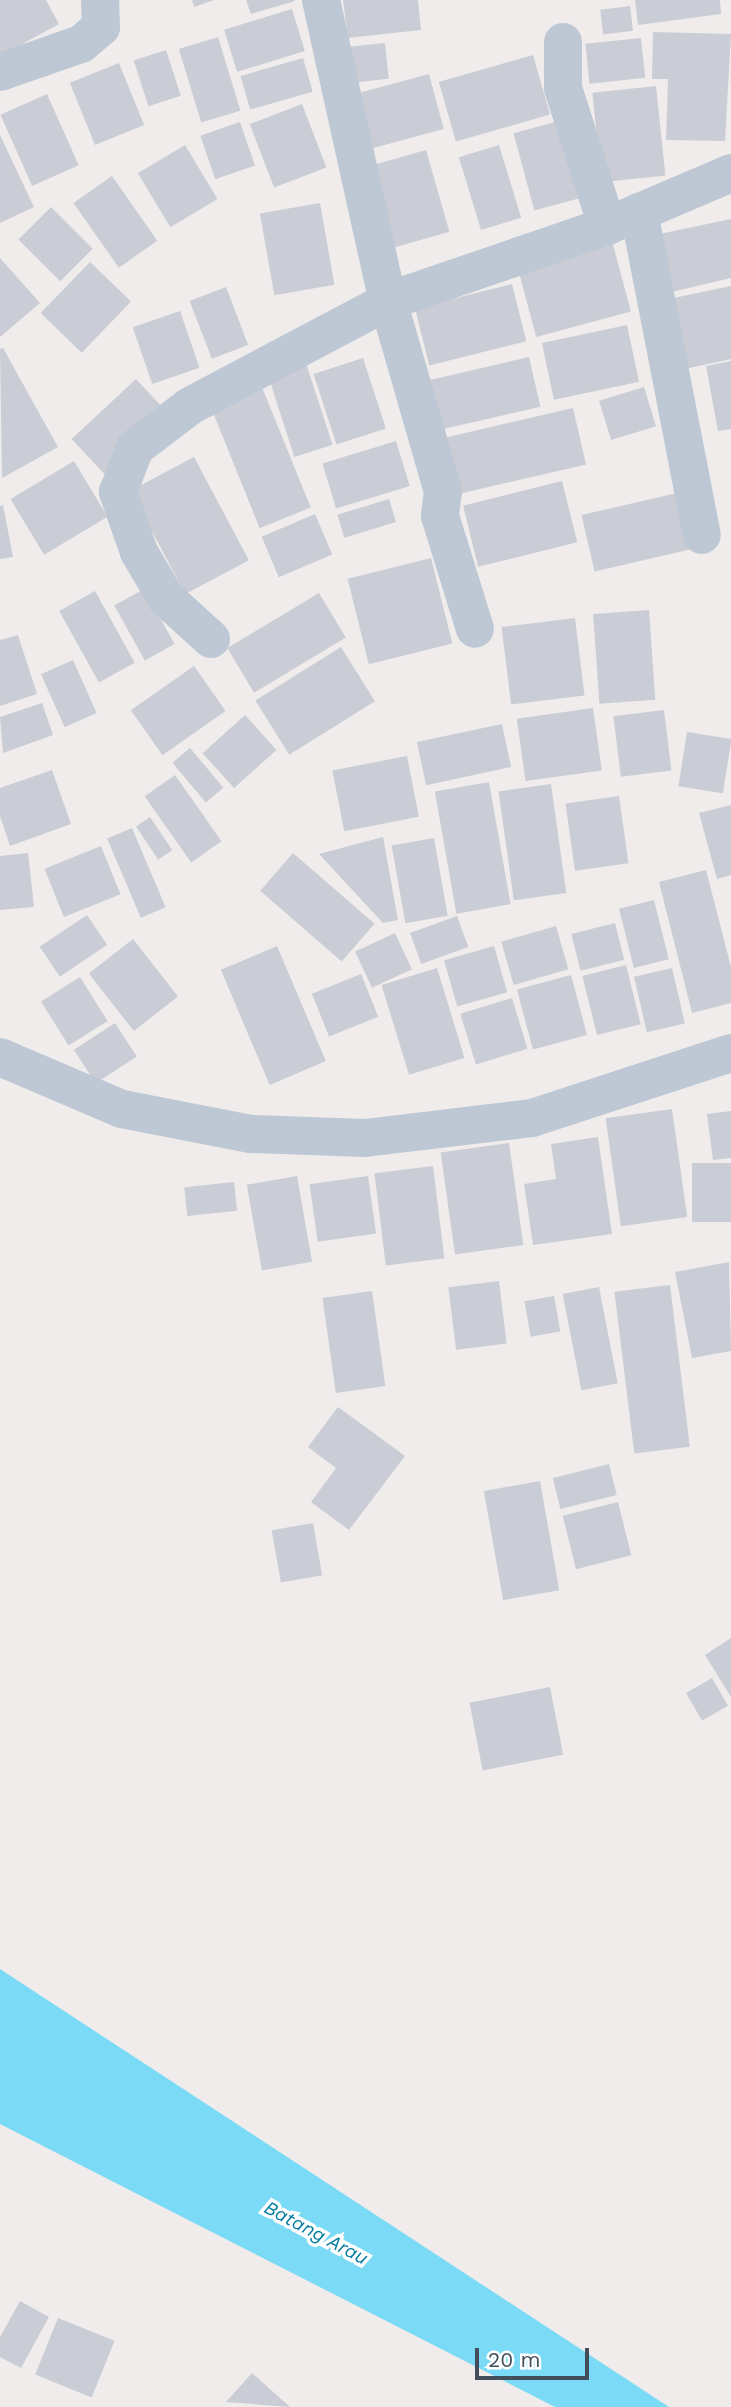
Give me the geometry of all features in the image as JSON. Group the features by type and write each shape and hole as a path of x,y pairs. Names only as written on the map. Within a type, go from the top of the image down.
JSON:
{"street":[{"path":"0,72 81,44 101,27 100,0"},
{"path":"321,0 388,301 475,629"},
{"path":"563,42 563,88 623,219 702,535"},
{"path":"211,639 166,598 134,541 118,492 135,448 190,406 388,301 623,219 731,173"},
{"path":"0,1057 122,1110 251,1134 365,1138 532,1118 731,1053"}],"water":[{"name":"Batang Arau","path":"0,1969 669,2407 555,2407 0,2124"}],"building":[{"path":"0,0 46,0 59,24 0,56"},
{"path":"192,0 214,0 194,7"},
{"path":"246,0 295,0 295,1 251,14"},
{"path":"343,0 418,0 421,30 348,38"},
{"path":"635,0 720,0 721,14 638,25"},
{"path":"630,6 633,31 603,34 600,10"},
{"path":"292,9 305,51 237,72 224,30"},
{"path":"653,32 731,34 725,141 666,140 668,79 652,79"},
{"path":"218,37 241,111 201,123 179,49"},
{"path":"641,38 645,78 589,84 585,44"},
{"path":"385,43 389,79 345,83 341,48"},
{"path":"166,50 181,96 148,106 134,61"},
{"path":"533,55 550,115 456,142 439,82"},
{"path":"303,58 313,92 250,110 241,76"},
{"path":"119,63 144,125 95,145 70,83"},
{"path":"429,74 444,129 373,148 358,93"},
{"path":"656,86 665,176 602,182 592,93"},
{"path":"47,94 79,165 32,186 0,115"},
{"path":"302,104 326,167 274,188 250,124"},
{"path":"559,121 580,198 534,210 514,133"},
{"path":"240,122 255,165 215,179 200,136"},
{"path":"0,135 34,207 0,223"},
{"path":"185,145 217,199 170,227 138,173"},
{"path":"499,145 521,218 481,230 459,157"},
{"path":"426,150 449,232 390,249 366,167"},
{"path":"112,176 157,241 119,268 73,203"},
{"path":"320,203 334,285 274,295 260,214"},
{"path":"51,207 93,249 60,281 18,240"},
{"path":"731,219 731,278 663,294 650,236"},
{"path":"612,241 631,312 536,337 517,266"},
{"path":"0,258 40,303 0,337"},
{"path":"90,262 131,302 82,353 41,313"},
{"path":"512,284 526,341 429,365 415,308"},
{"path":"731,286 731,359 680,370 664,300"},
{"path":"226,287 248,345 212,359 190,301"},
{"path":"180,311 200,368 152,384 133,327"},
{"path":"627,325 639,382 554,400 542,343"},
{"path":"3,348 58,447 2,478 0,349"},
{"path":"529,357 540,407 440,430 429,380"},
{"path":"363,358 386,428 336,444 314,374"},
{"path":"305,360 333,445 294,457 267,372"},
{"path":"731,361 731,429 718,431 706,366"},
{"path":"136,379 169,414 104,474 72,439"},
{"path":"262,387 311,508 260,528 211,408"},
{"path":"644,387 656,426 611,440 599,401"},
{"path":"573,408 586,465 456,494 443,438"},
{"path":"396,441 410,486 336,508 322,464"},
{"path":"194,457 249,560 185,594 130,491"},
{"path":"74,461 107,517 44,555 11,499"},
{"path":"562,481 577,542 478,567 463,506"},
{"path":"677,493 690,550 595,572 582,515"},
{"path":"389,499 396,522 344,538 337,515"},
{"path":"3,505 13,557 0,559 0,506"},
{"path":"315,514 332,555 279,577 262,537"},
{"path":"431,558 452,643 369,664 348,579"},
{"path":"144,589 175,644 145,661 114,605"},
{"path":"95,591 135,663 99,683 59,611"},
{"path":"319,593 346,638 254,693 227,648"},
{"path":"649,610 655,700 599,704 593,614"},
{"path":"575,618 585,695 511,704 502,627"},
{"path":"18,635 37,694 0,706 0,640"},
{"path":"341,647 375,701 289,755 255,701"},
{"path":"73,660 97,713 65,727 41,674"},
{"path":"194,666 226,711 162,755 131,710"},
{"path":"42,703 53,735 3,753 0,717"},
{"path":"593,708 602,770 526,781 517,719"},
{"path":"664,710 671,771 621,777 613,716"},
{"path":"245,715 276,750 234,788 203,753"},
{"path":"502,724 511,767 426,785 417,742"},
{"path":"687,732 731,739 723,793 678,786"},
{"path":"190,748 223,788 206,803 172,763"},
{"path":"407,756 419,817 344,831 332,771"},
{"path":"52,770 71,824 10,846 0,816 0,788"},
{"path":"175,775 221,841 191,863 145,796"},
{"path":"489,782 511,904 456,914 435,792"},
{"path":"551,784 566,893 514,900 499,791"},
{"path":"619,796 628,863 575,871 566,804"},
{"path":"731,805 731,875 717,879 699,813"},
{"path":"150,817 172,850 158,860 136,827"},
{"path":"132,828 166,907 141,918 107,839"},
{"path":"383,837 398,920 383,923 319,854"},
{"path":"434,838 448,916 405,923 392,845"},
{"path":"101,846 120,894 64,917 44,869"},
{"path":"28,853 34,907 0,910 0,856"},
{"path":"293,853 375,924 342,962 260,891"},
{"path":"706,870 731,967 731,1003 692,1013 659,882"},
{"path":"654,900 669,959 634,968 619,909"},
{"path":"87,915 107,945 60,977 40,947"},
{"path":"457,916 468,947 421,964 410,933"},
{"path":"615,923 624,960 581,971 571,934"},
{"path":"556,926 568,969 514,985 501,942"},
{"path":"395,933 412,969 372,988 355,952"},
{"path":"133,939 178,997 134,1031 89,973"},
{"path":"277,946 326,1061 270,1085 221,970"},
{"path":"494,946 507,992 457,1006 444,960"},
{"path":"626,965 641,1024 597,1035 582,976"},
{"path":"437,968 464,1058 409,1075 382,985"},
{"path":"672,968 685,1024 647,1032 634,977"},
{"path":"361,974 378,1017 329,1037 312,994"},
{"path":"571,975 587,1035 533,1049 517,989"},
{"path":"80,977 108,1021 69,1045 41,1001"},
{"path":"512,998 527,1049 476,1064 460,1014"},
{"path":"115,1023 137,1057 96,1083 74,1050"},
{"path":"672,1109 687,1217 621,1226 606,1118"},
{"path":"731,1111 731,1158 713,1160 707,1114"},
{"path":"598,1137 612,1234 533,1245 524,1184 556,1179 551,1144"},
{"path":"509,1143 523,1245 455,1255 441,1153"},
{"path":"692,1163 731,1163 731,1222 692,1222"},
{"path":"433,1166 444,1258 386,1265 374,1173"},
{"path":"297,1176 312,1262 262,1271 247,1185"},
{"path":"368,1176 376,1233 318,1242 310,1184"},
{"path":"234,1182 237,1211 187,1216 184,1187"},
{"path":"729,1262 731,1351 692,1358 675,1272"},
{"path":"499,1281 507,1344 456,1350 448,1287"},
{"path":"670,1285 690,1447 634,1454 614,1292"},
{"path":"599,1287 618,1383 581,1390 563,1294"},
{"path":"372,1291 385,1386 336,1393 322,1298"},
{"path":"554,1296 560,1331 531,1337 524,1301"},
{"path":"338,1407 405,1456 349,1530 311,1502 336,1468 308,1447"},
{"path":"609,1464 617,1495 560,1509 553,1478"},
{"path":"540,1481 559,1590 503,1600 484,1491"},
{"path":"618,1502 631,1555 576,1569 563,1516"},
{"path":"313,1523 322,1575 281,1582 272,1530"},
{"path":"731,1638 731,1697 705,1655"},
{"path":"712,1678 728,1706 702,1721 686,1693"},
{"path":"550,1687 563,1755 483,1770 470,1703"},
{"path":"20,2301 49,2317 21,2368 0,2357 0,2337"},
{"path":"58,2318 115,2341 92,2397 35,2375"},
{"path":"252,2373 290,2407 226,2402"}]}
